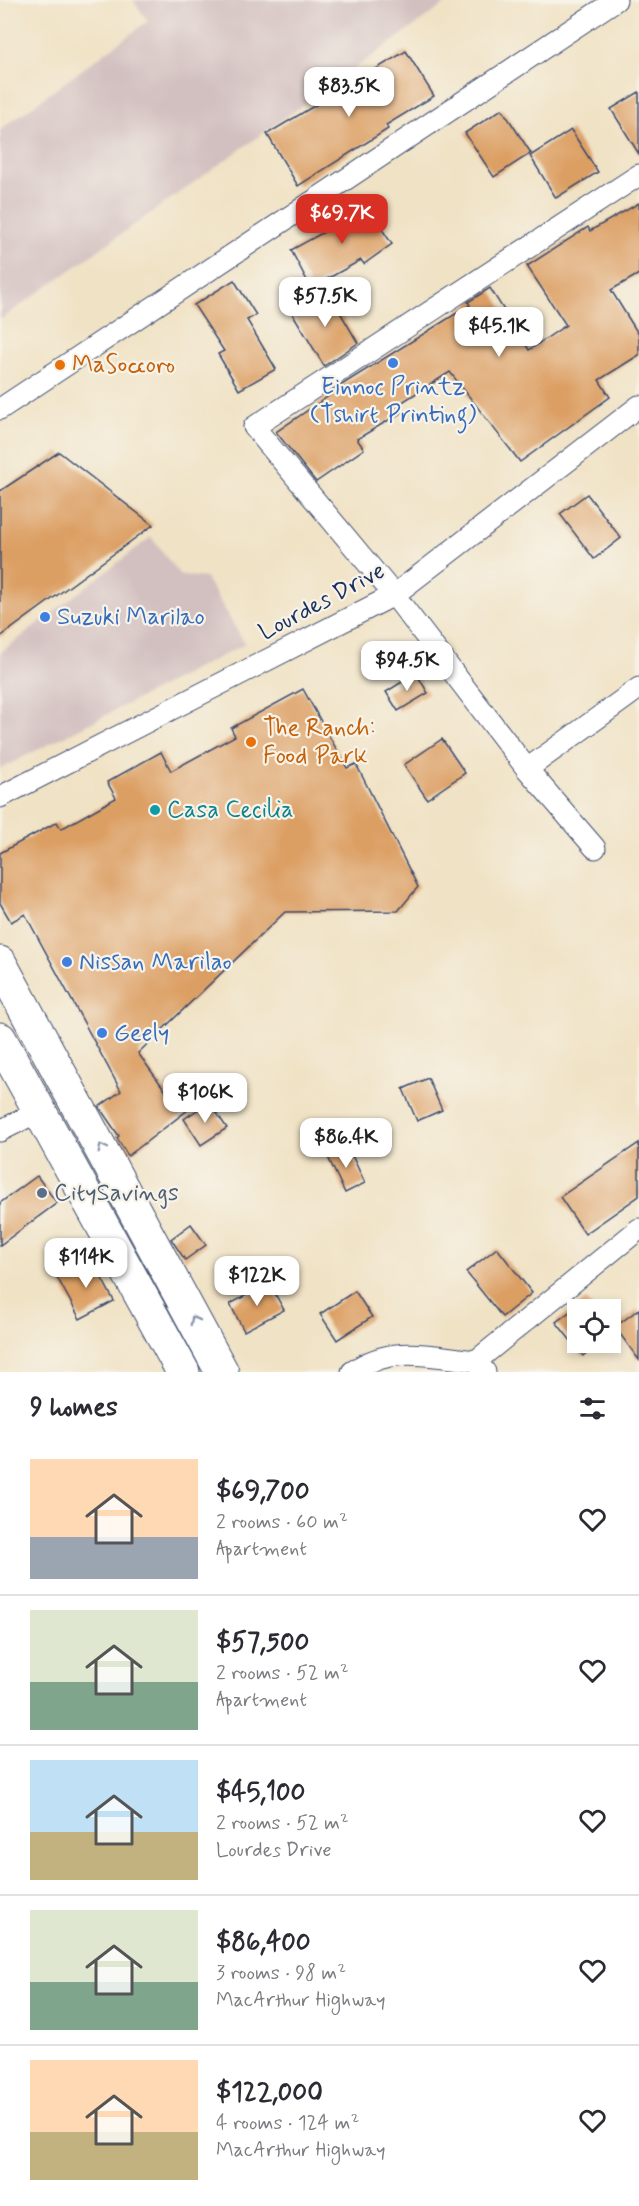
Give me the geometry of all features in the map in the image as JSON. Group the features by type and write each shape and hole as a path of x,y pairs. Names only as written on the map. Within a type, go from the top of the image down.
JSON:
{"highway":[{"path":"0,963 222,1372"},
{"path":"4,1055 41,1110 183,1372"}],"street":[{"path":"0,409 616,0"},
{"path":"596,848 527,769 394,595 255,427 639,175"},
{"name":"Lourdes Drive","path":"0,797 394,595 639,406"},
{"path":"527,769 639,688"},
{"path":"0,1131 41,1110"},
{"path":"352,1372 384,1355 406,1353 480,1366 639,1229"}],"shaded area":[{"path":"133,0 451,0 0,320 0,130 148,21"},
{"path":"151,537 180,575 206,578 245,644 0,769 0,653"}],"building":[{"path":"406,51 434,96 386,125 388,129 298,186 267,134"},
{"path":"639,92 639,154 611,109"},
{"path":"502,109 531,153 494,177 465,133"},
{"path":"571,130 598,172 556,198 530,156"},
{"path":"361,198 392,244 364,264 361,260 311,288 291,250 337,225 332,217"},
{"path":"639,203 639,274 611,290 639,335 639,355 599,380 610,397 520,462 450,372 399,404 404,411 357,439 364,449 316,482 276,432 336,391 335,389 470,305 468,302 490,288 529,350 566,325 527,266 588,227 590,231"},
{"path":"234,280 256,315 247,320 276,369 239,390 218,354 224,351 194,305"},
{"path":"327,290 358,343 324,366 291,311"},
{"path":"59,452 153,525 0,637 0,491"},
{"path":"587,494 621,538 594,559 560,514"},
{"path":"416,673 428,693 398,711 386,692"},
{"path":"303,689 347,768 356,764 418,887 398,911 285,912 138,1053 170,1097 177,1092 189,1109 128,1156 117,1138 119,1136 99,1107 121,1091 25,914 11,922 0,903 0,853 57,822 61,829 116,798 107,782 161,752 171,771 235,736 231,728"},
{"path":"442,739 465,773 427,799 404,765"},
{"path":"428,1078 442,1110 417,1121 403,1089"},
{"path":"209,1102 227,1128 201,1145 184,1119"},
{"path":"639,1143 639,1196 585,1234 560,1197"},
{"path":"347,1145 365,1183 345,1193 327,1155"},
{"path":"37,1176 57,1203 0,1245 0,1203"},
{"path":"191,1224 206,1245 185,1260 171,1239"},
{"path":"497,1248 532,1293 502,1317 466,1272"},
{"path":"91,1258 114,1301 80,1319 57,1277"},
{"path":"269,1283 284,1310 244,1331 230,1304"},
{"path":"355,1291 372,1317 337,1340 320,1314"},
{"path":"639,1309 639,1360 621,1335 621,1322"},
{"path":"567,1314 567,1336 556,1322"}],"place":[{"name":"Einnoc Printz (Tshirt Printing)","path":"393,363"},
{"name":"MaSoccoro","path":"60,365"},
{"name":"Suzuki Marilao","path":"45,617"},
{"name":"The Ranch: Food Park","path":"251,742"},
{"name":"Casa Cecilia","path":"155,810"},
{"name":"Nissan Marilao","path":"67,962"},
{"name":"Geely","path":"102,1033"},
{"name":"CitySavings","path":"42,1193"}]}
